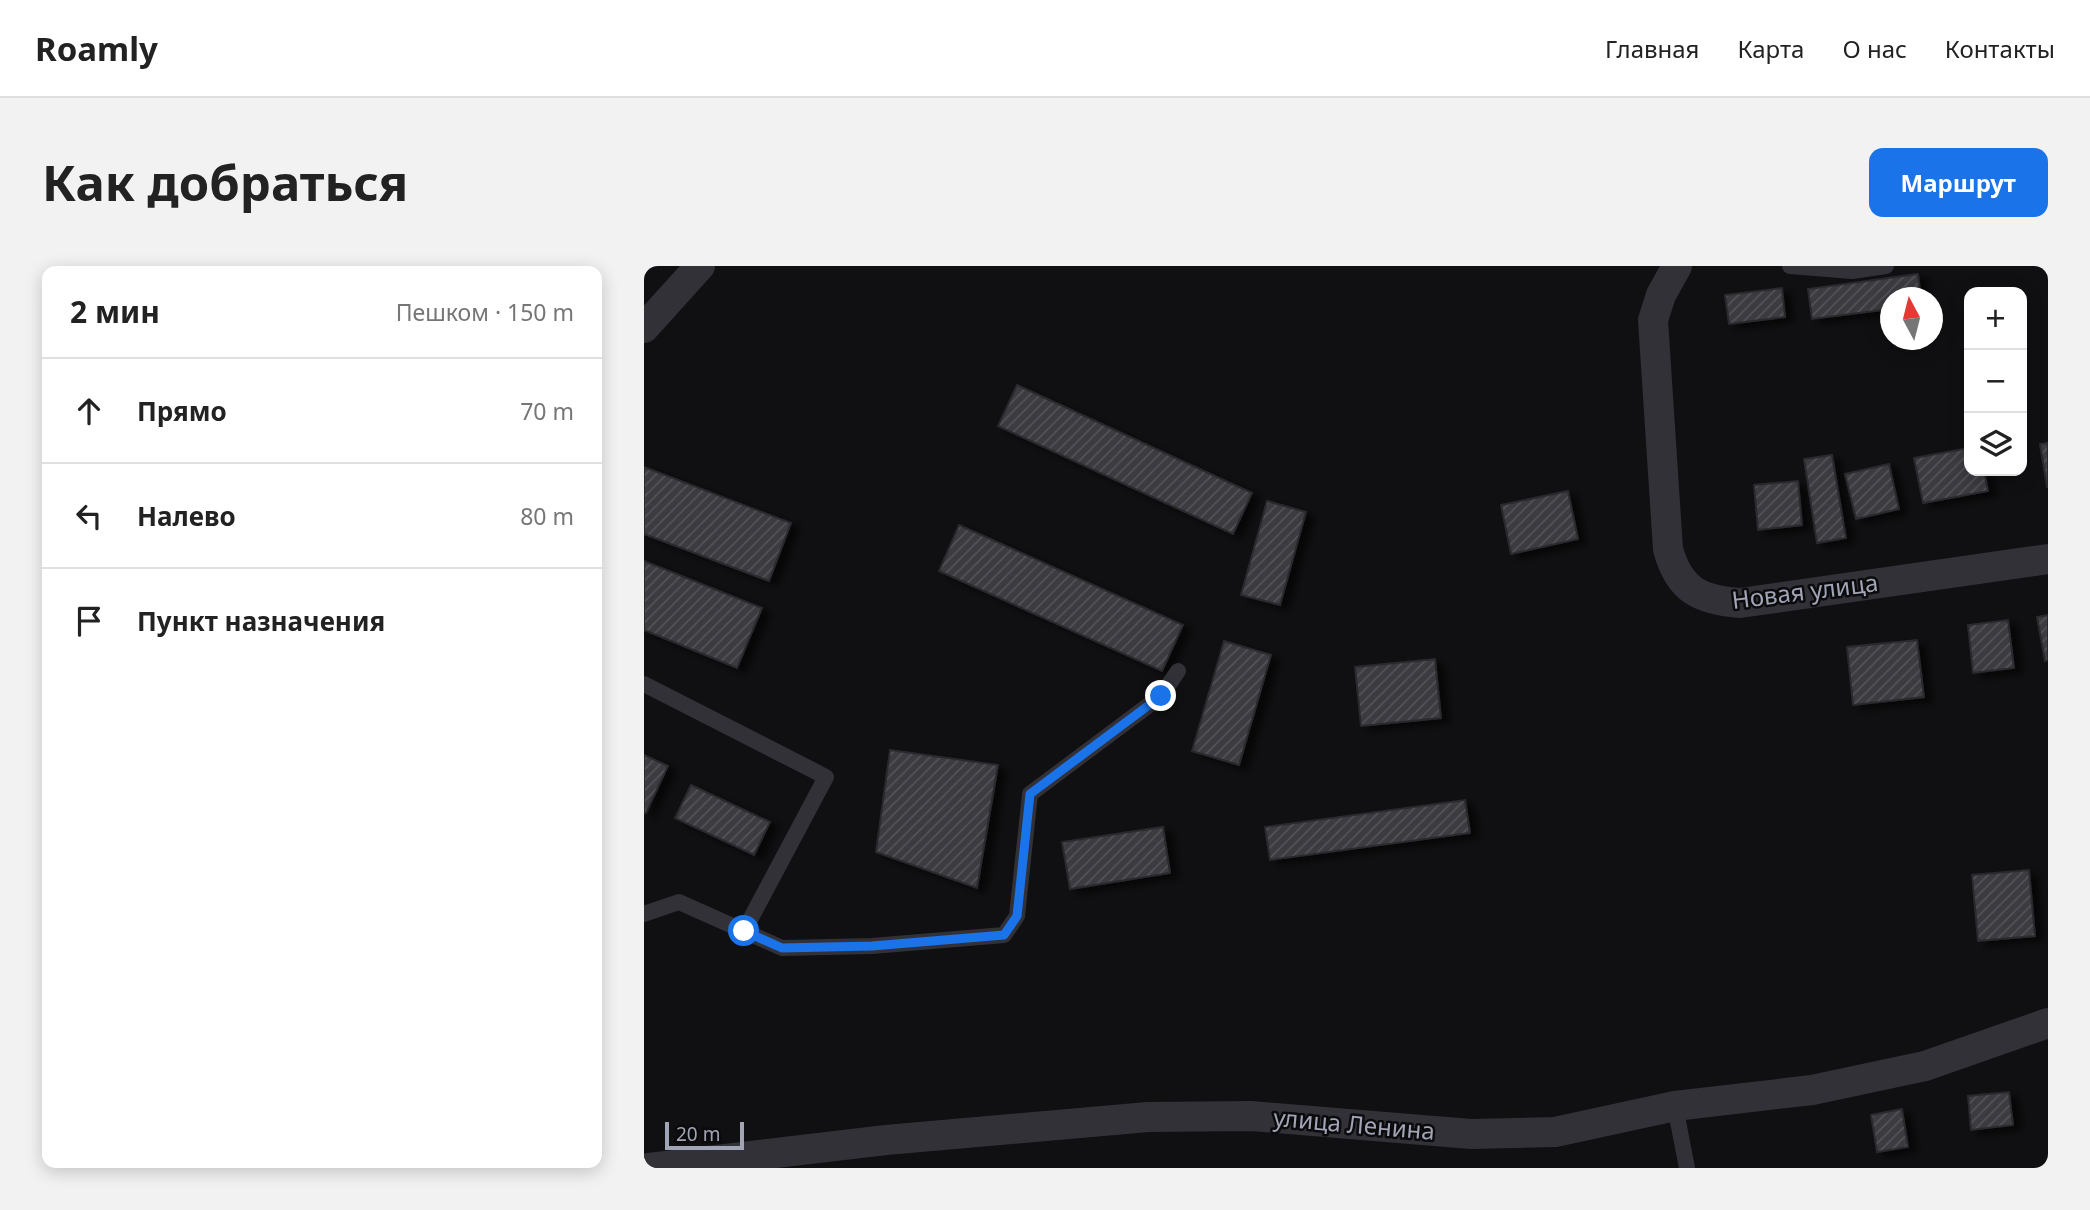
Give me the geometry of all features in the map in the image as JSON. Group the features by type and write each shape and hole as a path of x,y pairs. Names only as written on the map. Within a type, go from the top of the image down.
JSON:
{"street":[{"path":"644,328 700,266"},
{"name":"Новая улица","path":"1676,266 1661,295 1653,320 1668,549 1675,574 1689,587 1709,601 1740,603 2048,559"},
{"name":"улица Ленина","path":"649,1168 886,1140 1148,1116 1251,1116 1471,1134 1555,1132 1675,1106 1812,1090 1925,1066 2048,1023"}],"lane":[{"path":"1790,266 1852,271 1886,266"},
{"path":"644,914 679,902 782,948 872,946 1004,935 1017,916 1030,794 1161,696 1178,671"},
{"path":"644,684 826,777 744,931"},
{"path":"1675,1106 1687,1168"}],"building":[{"path":"1918,274 1920,287 1880,287 1880,310 1812,319 1808,289"},
{"path":"1782,288 1785,317 1729,324 1725,295"},
{"path":"1017,385 1252,493 1233,534 998,426"},
{"path":"2048,443 2048,486 2047,487 2040,444"},
{"path":"1964,449 1964,476 1985,476 1988,491 1923,503 1914,458"},
{"path":"1832,455 1846,538 1817,543 1804,459"},
{"path":"1889,464 1899,509 1856,519 1845,474"},
{"path":"644,467 791,523 769,581 644,534"},
{"path":"1798,481 1802,525 1758,530 1754,485"},
{"path":"1568,491 1578,539 1511,554 1501,505"},
{"path":"1267,501 1306,512 1280,605 1241,595"},
{"path":"959,525 1183,625 1162,671 939,571"},
{"path":"644,561 762,608 737,668 644,630"},
{"path":"2048,615 2048,660 2045,661 2037,617"},
{"path":"2008,620 2014,668 1973,673 1968,625"},
{"path":"1917,640 1924,697 1853,705 1847,647"},
{"path":"1224,641 1271,655 1239,765 1192,751"},
{"path":"1435,659 1441,718 1361,726 1355,667"},
{"path":"890,750 998,765 977,888 876,852"},
{"path":"644,755 668,766 646,813 644,813"},
{"path":"691,785 770,822 754,855 675,818"},
{"path":"1465,800 1470,833 1270,860 1265,827"},
{"path":"1163,827 1170,873 1070,889 1062,842"},
{"path":"2029,870 2035,936 1978,941 1972,875"},
{"path":"2009,1092 2013,1125 1971,1130 1968,1096"},
{"path":"1902,1109 1908,1147 1877,1152 1871,1115"}],"route":[{"path":"744,931 782,948 872,946 1004,935 1017,916 1030,794 1161,696"}]}
